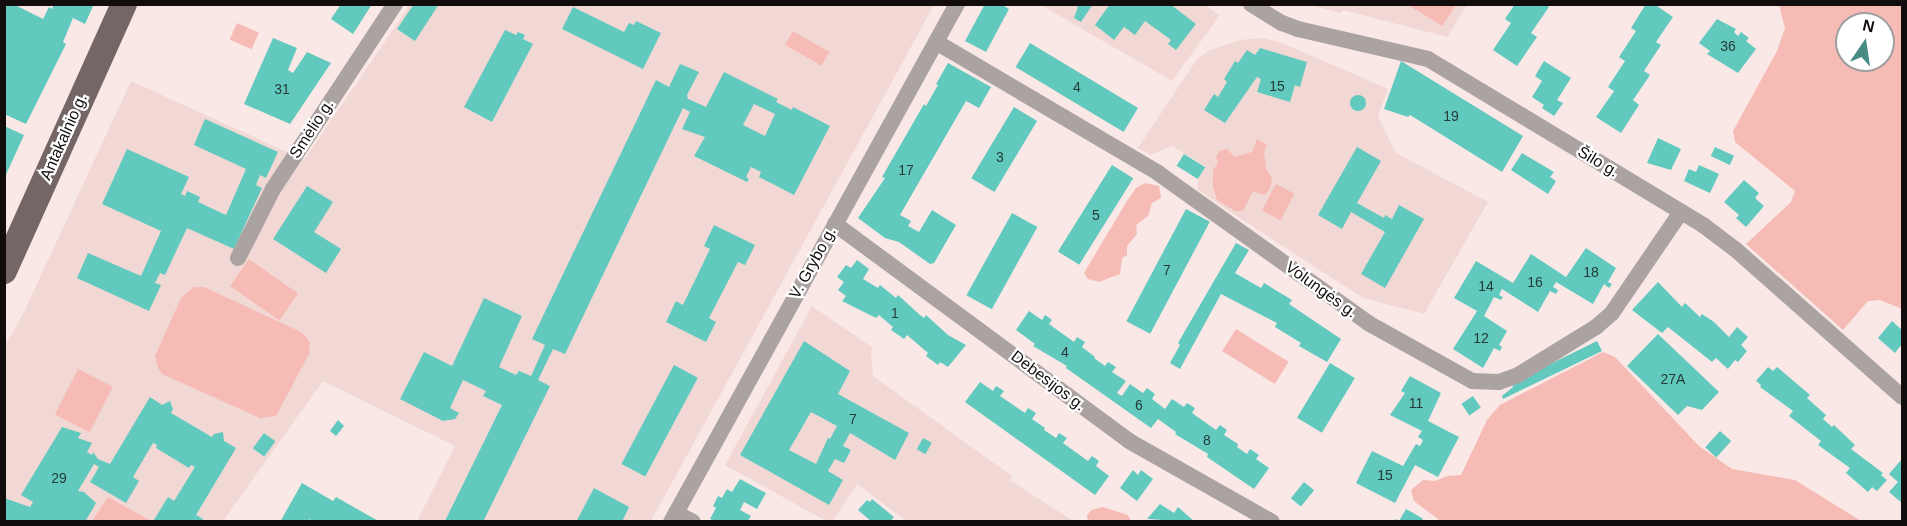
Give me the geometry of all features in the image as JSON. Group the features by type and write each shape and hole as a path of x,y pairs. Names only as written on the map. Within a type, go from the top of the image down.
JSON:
{"main road":[{"name":"Antakalnio g.","path":"4,271 124,4"}],"street":[{"name":"Smėlio g.","path":"238,258 273,189 394,4"},
{"name":"V. Grybo g.","path":"674,517 957,4"},
{"name":"Šilo g.","path":"1251,4 1282,23 1428,58 1681,212 1735,249 1902,396"},
{"name":"Volungės g.","path":"936,42 1158,173 1368,323 1472,381 1499,382 1518,375 1596,327 1612,313 1681,212"},
{"name":"Debesijos g.","path":"835,224 1129,441 1272,522"},
{"path":"674,517 693,522"}],"shaded area":[{"path":"410,5 934,5 651,521 417,521 455,446 323,381 223,521 5,522 5,346 24,312 131,81 304,160"},
{"path":"1041,5 1205,5 1220,15 1172,81"},
{"path":"1309,5 1467,5 1447,37 1343,10 1341,13"},
{"path":"1408,5 1456,5 1442,26"},
{"path":"1779,5 1902,5 1902,309 1880,300 1868,301 1843,330 1746,244 1791,202 1795,191 1735,142 1733,131 1777,51 1785,28"},
{"path":"237,23 259,33 252,49 230,39"},
{"path":"793,31 829,52 821,66 785,45"},
{"path":"1261,38 1280,42 1388,89 1378,116 1396,153 1488,202 1424,314 1363,298 1241,219 1198,190 1198,179 1205,166 1172,146 1151,155 1138,148 1197,59 1208,51 1240,40"},
{"path":"1257,139 1267,145 1264,152 1266,169 1272,178 1270,189 1264,195 1253,191 1243,211 1235,211 1217,200 1213,187 1213,170 1218,163 1216,157 1219,151 1227,149 1235,157 1252,152"},
{"path":"1145,183 1159,186 1161,198 1152,203 1148,216 1136,225 1137,234 1127,246 1127,255 1122,258 1120,274 1099,282 1088,279 1084,273 1127,201 1136,188"},
{"path":"1276,184 1295,194 1280,220 1262,210"},
{"path":"249,259 298,293 279,320 230,286"},
{"path":"194,287 204,287 301,332 310,343 309,354 276,416 260,418 162,374 158,368 155,356 181,298"},
{"path":"812,306 873,348 871,353 873,376 1012,476 1010,480 1073,521 906,521 857,484 833,521 826,521 725,465"},
{"path":"1236,329 1289,362 1275,384 1222,351"},
{"path":"1603,352 1615,357 1699,446 1732,469 1795,480 1861,521 1442,522 1414,501 1411,490 1423,480 1435,481 1447,476 1461,475 1487,420 1500,405"},
{"path":"78,369 113,387 90,432 55,414"},
{"path":"108,497 151,521 92,521"},
{"path":"1103,507 1128,515 1131,521 1088,521 1087,516 1091,510"}],"building":[{"path":"7,4 13,4 43,19 49,7 52,9 54,4 94,4 85,24 73,18 63,42 66,44 26,124 4,114 4,9"},
{"path":"341,4 372,4 353,34 331,19"},
{"path":"414,4 439,4 415,41 397,29"},
{"path":"985,4 1001,4 1009,9 986,52 965,41"},
{"path":"1074,4 1093,4 1081,22 1074,18 1078,7"},
{"path":"1110,4 1170,4 1196,24 1176,50 1168,44 1171,40 1145,21 1135,35 1124,27 1114,40 1095,25"},
{"path":"1515,4 1545,4 1549,7 1531,33 1537,37 1517,66 1493,50 1511,23 1505,19"},
{"path":"1646,4 1654,4 1673,17 1656,42 1661,45 1644,71 1650,75 1633,100 1639,105 1621,133 1596,117 1614,91 1608,87 1625,61 1619,57 1636,31 1631,28"},
{"path":"573,7 624,32 629,23 634,25 636,21 661,33 643,69 562,29"},
{"path":"1717,19 1736,29 1734,32 1738,36 1741,32 1749,38 1746,41 1756,49 1738,73 1707,54 1710,51 1699,43"},
{"path":"505,30 516,35 518,32 525,35 523,39 533,44 492,122 464,107"},
{"path":"273,38 297,48 288,70 293,73 307,52 331,63 290,124 244,104"},
{"path":"1030,43 1138,108 1124,132 1016,67"},
{"path":"1260,48 1307,62 1300,87 1295,85 1290,102 1257,92 1261,79 1257,77 1225,123 1204,110 1214,94 1218,97 1227,82 1224,79 1235,61 1238,63 1247,50 1255,55"},
{"path":"1401,61 1523,136 1502,172 1410,115 1408,117 1384,109"},
{"path":"1544,61 1571,78 1557,100 1563,103 1554,116 1532,97 1542,81 1535,76"},
{"path":"948,63 991,87 979,108 966,101 900,215 911,221 908,226 919,232 932,210 956,225 934,263 930,264 899,242 885,238 858,218 885,178 882,177 924,104 926,106"},
{"path":"680,64 699,72 687,95 688,99 706,107 724,72 778,99 776,102 792,110 793,107 830,126 794,195 759,177 761,172 751,167 746,177 749,179 747,182 694,156 705,137 682,129 690,112 683,108 565,354 553,349 538,380 550,386 483,522 445,521 502,405 483,396 486,391 463,380 450,408 459,413 455,419 443,421 400,399 424,352 452,366 484,298 522,316 499,367 516,375 519,371 531,376 545,345 532,339 656,80 669,87","holes":["754,104 775,114 765,136 743,125"]},
{"path":"1355,95 1361,95 1366,103 1364,109 1355,111 1350,106 1350,100"},
{"path":"1014,107 1037,121 994,192 971,178"},
{"path":"205,119 278,152 266,178 260,175 256,185 262,188 234,249 187,228 165,275 160,273 155,283 161,285 149,311 77,278 88,253 141,276 161,231 102,204 127,149 189,177 181,194 185,196 187,191 200,197 198,202 226,215 246,169 194,145"},
{"path":"4,126 24,135 4,179"},
{"path":"1658,138 1681,149 1671,170 1647,163"},
{"path":"1357,147 1381,161 1357,203 1384,218 1385,215 1392,219 1399,205 1424,219 1385,288 1361,274 1385,232 1351,212 1342,229 1318,215"},
{"path":"1715,147 1734,156 1730,165 1711,156"},
{"path":"1522,153 1554,172 1550,177 1556,181 1548,194 1511,170"},
{"path":"1184,154 1205,167 1198,179 1177,166"},
{"path":"1112,165 1133,178 1079,265 1058,252"},
{"path":"1699,165 1719,174 1710,193 1684,181 1689,169 1696,172"},
{"path":"1744,180 1759,193 1755,198 1764,206 1746,227 1736,218 1739,215 1724,202"},
{"path":"307,186 333,202 314,232 341,249 326,273 273,239"},
{"path":"1186,209 1210,222 1150,334 1126,321"},
{"path":"1012,213 1037,227 992,309 966,295"},
{"path":"714,225 755,245 745,265 738,262 709,318 716,322 706,342 666,322 676,301 683,305 710,249 704,246"},
{"path":"1236,243 1249,250 1235,273 1261,288 1264,283 1292,300 1289,304 1341,339 1327,362 1299,346 1301,343 1275,327 1277,323 1221,294 1180,369 1170,363 1180,345 1178,343"},
{"path":"1586,248 1616,268 1608,282 1612,284 1609,288 1604,284 1593,304 1556,282 1553,287 1558,290 1556,294 1550,291 1538,312 1502,289 1499,295 1503,297 1501,300 1494,297 1484,316 1507,331 1499,345 1502,347 1500,351 1494,348 1483,368 1453,349 1477,311 1454,298 1476,261 1513,283 1531,254 1566,277"},
{"path":"857,260 869,269 863,279 878,288 880,285 896,298 898,295 924,318 926,315 948,335 966,345 948,367 940,362 938,365 926,356 928,353 907,335 904,339 891,330 893,327 879,315 876,318 842,301 846,296 838,290 844,282 837,277 846,265 851,268"},
{"path":"1658,282 1682,307 1685,303 1700,317 1702,314 1714,322 1729,337 1737,327 1748,337 1741,345 1747,351 1738,362 1735,360 1728,369 1716,358 1712,362 1668,327 1662,333 1632,310"},
{"path":"1029,311 1042,320 1045,315 1052,320 1049,324 1074,342 1077,337 1085,342 1082,347 1094,358 1105,366 1108,362 1116,367 1112,372 1126,381 1117,393 1122,396 1130,384 1143,393 1147,388 1155,394 1152,399 1165,409 1172,399 1184,407 1187,403 1195,408 1192,413 1216,430 1220,425 1227,430 1224,435 1238,444 1237,447 1247,454 1250,449 1259,455 1256,459 1269,468 1254,489 1207,457 1208,454 1175,434 1176,432 1158,419 1151,428 1066,368 1067,366 1033,346 1035,344 1016,330"},
{"path":"1892,321 1902,330 1902,344 1895,353 1878,338"},
{"path":"1658,334 1719,392 1702,410 1687,406 1678,415 1627,366"},
{"path":"804,341 850,371 838,394 909,433 895,460 850,433 843,446 851,450 844,463 835,459 828,471 843,480 829,505 740,455","holes":["811,412 837,426 830,439 828,438 816,464 789,450"]},
{"path":"1597,341 1602,351 1503,399 1502,396 1513,387 1512,383"},
{"path":"1330,363 1355,378 1322,433 1297,418"},
{"path":"674,365 698,378 645,477 621,464"},
{"path":"1768,367 1773,371 1777,367 1810,395 1807,398 1826,415 1823,419 1832,427 1834,425 1855,445 1851,449 1883,473 1881,475 1887,480 1877,491 1872,487 1868,492 1846,473 1850,468 1818,445 1821,441 1789,416 1793,411 1760,387 1761,385 1756,381"},
{"path":"1410,376 1441,393 1428,421 1459,437 1438,477 1415,465 1395,503 1356,483 1372,451 1403,466 1416,444 1420,446 1423,440 1418,437 1422,431 1390,415 1405,393 1401,391"},
{"path":"980,382 993,391 996,386 1004,391 1000,396 1025,413 1028,408 1036,413 1032,419 1056,438 1059,433 1067,438 1063,443 1088,461 1092,456 1099,461 1096,466 1109,476 1095,495 965,402"},
{"path":"1473,396 1481,408 1469,415 1461,404"},
{"path":"150,397 162,405 170,401 173,409 171,413 212,437 214,434 223,432 224,441 236,448 196,515 203,519 201,522 154,520 168,497 174,501 195,467 191,465 189,468 156,448 157,445 153,443 133,477 139,481 126,503 90,482 99,467 94,464 78,491 84,492 96,503 85,522 4,522 4,498 30,507 33,502 21,495 62,427 81,433 78,438 92,443 87,452 92,455 93,452 98,459 110,464"},
{"path":"338,420 344,426 336,436 330,431"},
{"path":"1720,431 1731,441 1716,457 1705,447"},
{"path":"264,433 275,441 264,457 253,448"},
{"path":"923,438 932,443 925,454 917,449"},
{"path":"1902,459 1902,503 1889,492 1898,482 1889,474"},
{"path":"1133,470 1138,475 1141,470 1153,479 1137,501 1120,488"},
{"path":"740,479 766,493 757,509 744,502 740,510 751,516 747,522 716,522 710,519 716,508 713,506 718,496 722,498 727,489 732,492"},
{"path":"1304,482 1314,490 1301,507 1291,498"},
{"path":"302,483 333,501 336,497 380,522 313,522 309,519 308,522 280,522"},
{"path":"594,488 629,507 622,522 576,522"},
{"path":"872,499 894,517 890,522 872,522 858,510 867,500 870,502"},
{"path":"1160,504 1174,513 1178,507 1195,522 1147,519"},
{"path":"1406,509 1422,518 1424,522 1394,522 1396,519 1399,521"}]}
